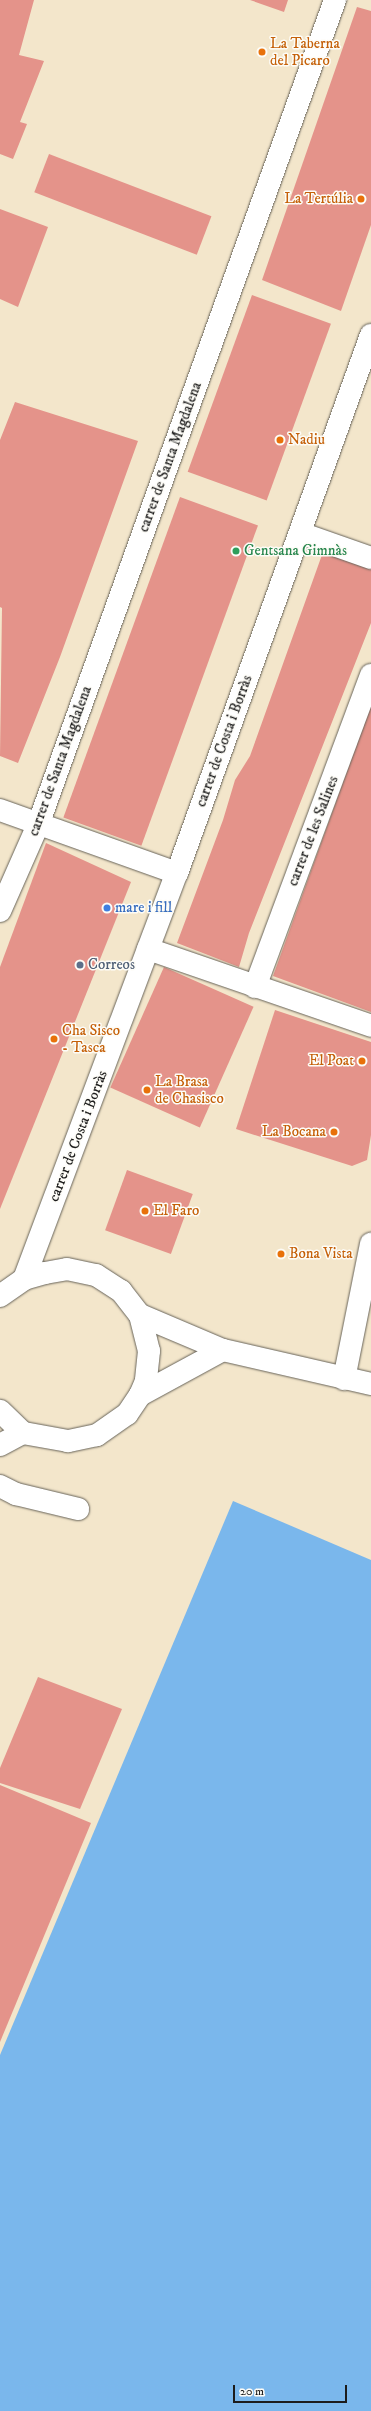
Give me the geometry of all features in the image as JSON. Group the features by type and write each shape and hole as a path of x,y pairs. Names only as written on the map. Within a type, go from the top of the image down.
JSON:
{"street":[{"name":"carrer de Santa Magdalena","path":"0,911 38,825 335,0"},
{"name":"carrer de Costa i Borràs","path":"24,1279 177,873 371,335"},
{"path":"300,533 371,558"},
{"name":"carrer de les Salines","path":"254,987 371,675"},
{"path":"0,810 38,825 177,873"},
{"path":"148,948 254,987 371,1026"},
{"path":"344,1379 371,1244"},
{"path":"0,1296 24,1279 67,1269 96,1275 121,1291 140,1315 149,1351 146,1381 140,1395 126,1414 98,1434 68,1441 23,1433 0,1411"},
{"path":"140,1315 223,1350 371,1384"},
{"path":"140,1395 223,1350"},
{"path":"0,1445 23,1433"},
{"path":"0,1486 16,1494 78,1509"}],"water":[{"path":"233,1501 371,1560 371,2411 0,2411 0,2055"}],"building":[{"path":"0,0 34,0 19,55 44,61 20,122 27,124 13,159 0,154"},
{"path":"250,0 288,0 284,12"},
{"path":"357,7 371,11 371,225 341,311 262,280"},
{"path":"49,154 211,216 197,255 34,192"},
{"path":"0,209 48,227 18,307 0,299"},
{"path":"252,295 331,324 267,500 188,472"},
{"path":"15,402 138,441 60,657 18,763 0,756 2,608 0,607 0,440"},
{"path":"180,497 258,525 141,846 63,817"},
{"path":"323,552 371,569 371,623 249,933 239,967 177,943 223,820 235,780 250,756"},
{"path":"371,705 371,1012 273,976"},
{"path":"46,843 131,882 0,1209 0,967"},
{"path":"164,967 254,1007 200,1127 110,1088"},
{"path":"275,1010 371,1042 371,1135 367,1160 352,1166 236,1129"},
{"path":"127,1170 193,1194 171,1254 105,1230"},
{"path":"38,1677 122,1709 80,1809 0,1783 0,1768"},
{"path":"0,1785 91,1823 0,2042"}],"place":[{"name":"La Taberna del Picaro","path":"262,52"},
{"name":"La Tertúlia","path":"361,199"},
{"name":"Nadiu","path":"280,440"},
{"name":"Gentsana Gimnàs","path":"236,551"},
{"name":"mare i fill","path":"107,908"},
{"name":"Correos","path":"80,965"},
{"name":"Cha Sisco - Tasca","path":"54,1039"},
{"name":"El Poat","path":"362,1061"},
{"name":"La Brasa de Chasisco","path":"147,1090"},
{"name":"La Bocana","path":"334,1132"},
{"name":"El Faro","path":"145,1211"},
{"name":"Bona Vista","path":"281,1254"}]}
